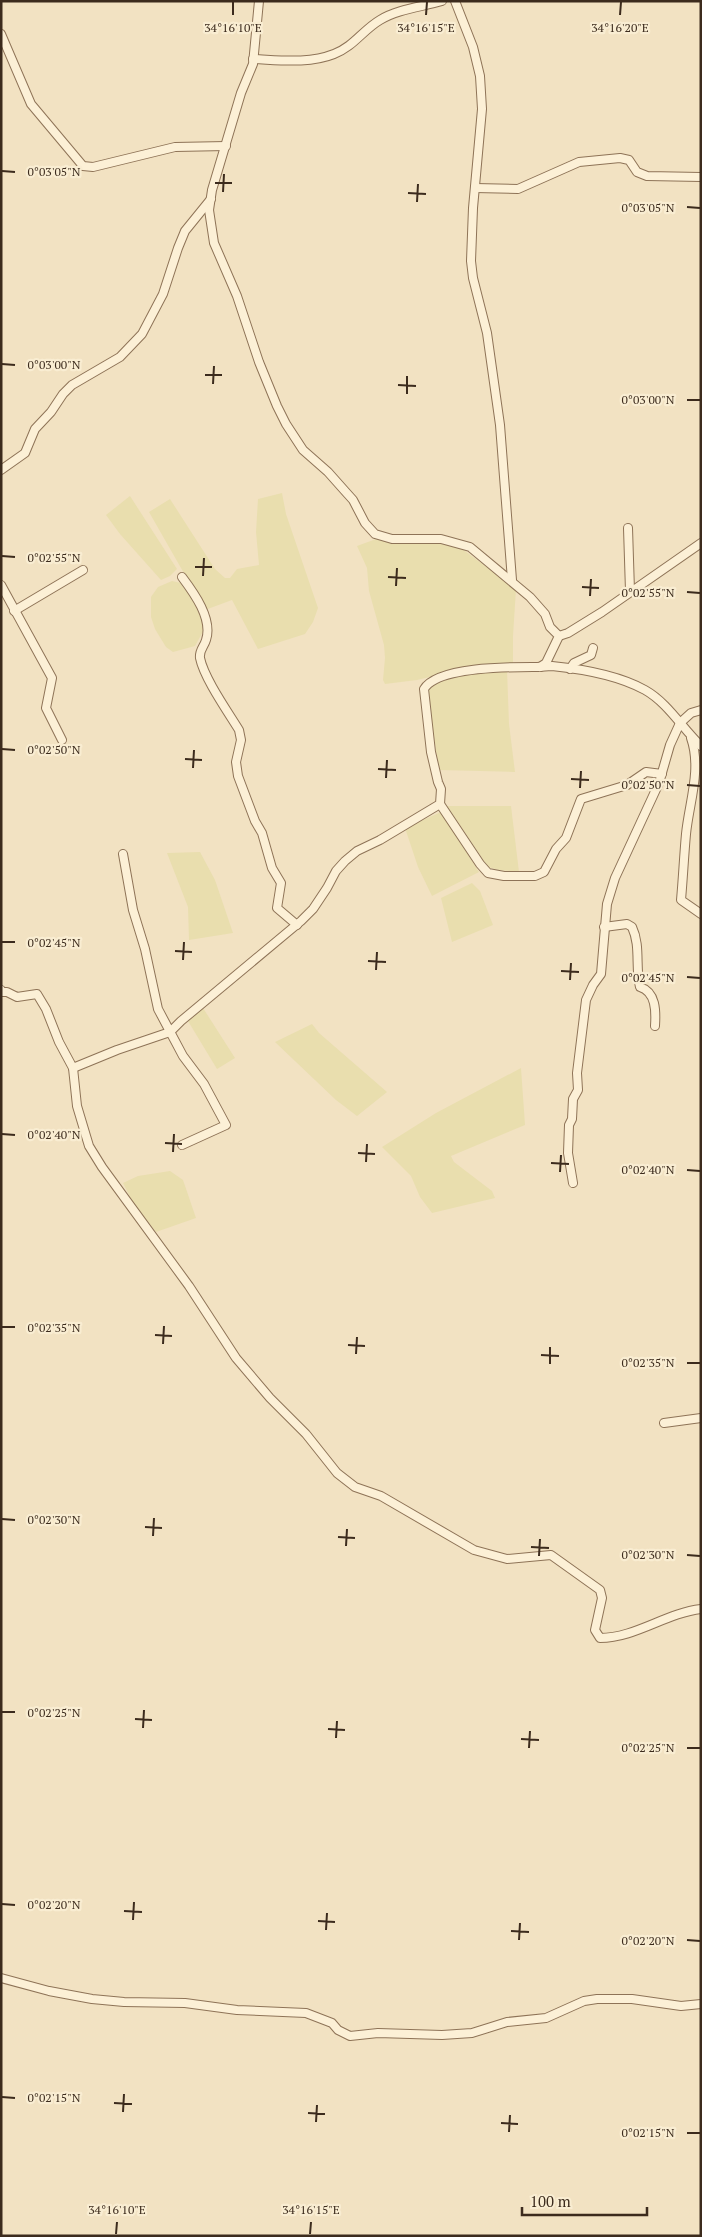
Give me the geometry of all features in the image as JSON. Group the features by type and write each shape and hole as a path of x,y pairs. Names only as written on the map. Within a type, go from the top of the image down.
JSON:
{"street":[{"path":"259,1 254,59 241,92 210,200 209,210 214,243 237,296 259,362 277,406 286,424 304,450 328,472 353,500 365,523 375,534 392,538 441,539 466,546 512,580 538,605 548,618 550,627 559,636"},
{"path":"254,59 326,57 347,48 371,26 384,18 442,1"},
{"path":"455,1 473,47 480,76 482,109 471,261 473,278 487,333 500,425 512,580"},
{"path":"1,34 31,104 83,166 92,167 175,147 226,146"},
{"path":"475,188 518,189 572,164 613,158 628,160 637,172 647,176 701,177"},
{"path":"1,470 25,453 34,429 52,412 63,394 72,385 120,357 142,334 163,294 181,240 191,222 210,200"},
{"path":"628,528 630,591"},
{"path":"540,667 546,663 559,636 592,618 701,543"},
{"path":"14,611 83,570"},
{"path":"182,577 207,619 207,640 200,652 200,659 206,674 239,730 241,740 236,762 238,776 262,833 272,868 281,883 277,908 297,925"},
{"path":"1,585 52,678 46,708 62,740"},
{"path":"570,669 574,663 591,655 593,648"},
{"path":"662,774 646,772 627,785 581,799 566,838 556,849 544,872 535,876 504,876 488,873 440,804 441,789 431,752 424,689 432,680 471,670 505,666 550,666 607,676 642,688 660,700 689,735 701,746"},
{"path":"573,1183 569,1170 569,1125 572,1119 573,1099 578,1090 577,1073 586,1000 592,985 601,974 607,904 615,878 637,835 662,774 670,745 680,723 691,713 701,710"},
{"path":"689,735 696,751 696,774 686,834 681,900 701,914"},
{"path":"74,1068 117,1050 170,1032 297,925 312,909 327,888 336,870 345,861 357,851 380,840 440,804"},
{"path":"123,854 132,910 145,949 158,1009 183,1056 204,1084 226,1125 182,1145"},
{"path":"604,927 627,924 632,926 638,956 638,979 640,986 648,991 652,997 655,1008 655,1026"},
{"path":"2,992 7,992 17,997 37,994 46,1009 59,1042 74,1068 77,1106 89,1146 102,1167 189,1286 236,1358 270,1398 306,1434 345,1481 355,1488 381,1496 465,1545 492,1556 507,1560 547,1554 559,1559 600,1590 602,1598 595,1630 600,1638 634,1631 686,1611 701,1609"},
{"path":"664,1423 701,1418"},
{"path":"1,1978 49,1991 100,2000 185,2003 237,2010 306,2013 332,2023 338,2030 350,2036 378,2033 472,2033 507,2022 546,2018 584,2002 597,1999 632,1999 681,2006 701,2004"}],"shaded area":[{"path":"282,493 286,514 318,608 313,622 305,634 258,649 232,600 205,610 149,512 170,499 215,569 225,578 230,578 237,569 259,565 256,532 258,499"},
{"path":"130,496 177,569 170,576 161,580 120,534 106,515"},
{"path":"376,539 397,542 431,542 461,548 516,589 513,663 475,666 417,680 385,684 383,680 384,645 369,591 367,568 357,546"},
{"path":"172,581 181,583 191,595 205,628 195,646 173,652 166,647 155,629 151,617 151,597 158,587"},
{"path":"507,670 509,724 515,772 439,770 427,692 432,685 456,676"},
{"path":"447,806 511,806 519,872 488,867"},
{"path":"441,812 479,872 432,896 418,867 405,828"},
{"path":"200,852 215,880 233,933 189,940 188,907 167,853"},
{"path":"472,883 480,891 493,925 452,942 441,898"},
{"path":"203,1008 235,1058 217,1069 188,1021"},
{"path":"312,1024 319,1033 387,1092 357,1116 336,1100 275,1042"},
{"path":"521,1068 525,1125 451,1156 454,1162 492,1191 495,1198 432,1213 420,1197 411,1176 382,1147 436,1113"},
{"path":"170,1171 183,1180 196,1218 156,1232 133,1203 123,1183 138,1176"}]}
